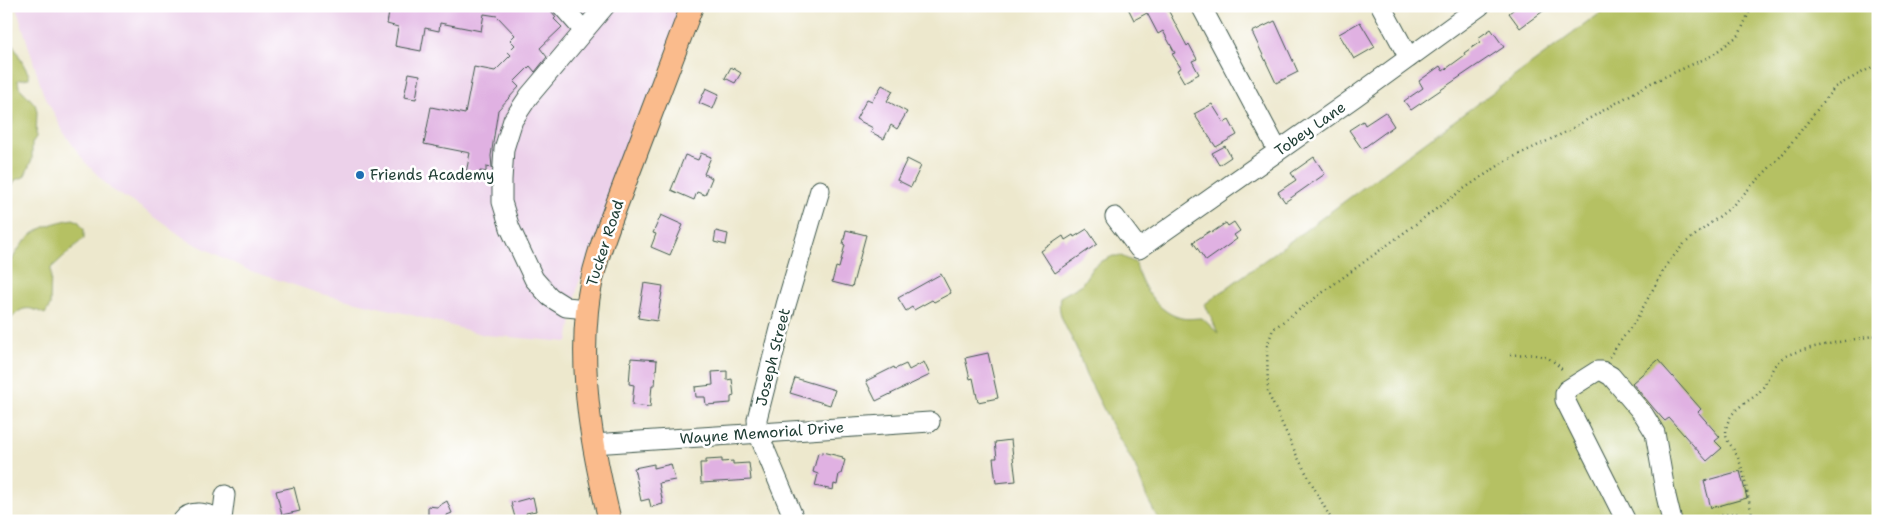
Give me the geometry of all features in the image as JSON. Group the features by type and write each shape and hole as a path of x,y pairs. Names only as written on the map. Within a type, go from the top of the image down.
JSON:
{"main road":[{"name":"Tucker Road","path":"610,521 593,444 586,387 587,310 593,275 603,242 692,6"}],"street":[{"path":"562,6 584,31"},
{"path":"587,310 566,307 550,297 534,279 510,228 502,202 504,149 514,120 529,96 605,6"},
{"path":"1201,6 1278,151"},
{"path":"1381,6 1409,58"},
{"name":"Tobey Lane","path":"1115,216 1139,249 1480,6"},
{"name":"Joseph Street","path":"795,521 758,433 757,419 786,305 820,190"},
{"path":"1626,521 1565,400 1565,393 1594,372 1602,371 1611,376 1644,416 1654,433 1672,521"},
{"name":"Wayne Memorial Drive","path":"593,444 930,422"},
{"path":"182,521 187,515 196,513 222,520 225,495"}],"path":[{"path":"1332,521 1297,456 1268,393 1267,346 1273,329 1462,190 1507,160 1564,132 1651,83 1711,56 1739,34 1752,6"},
{"path":"1602,371 1605,361 1636,320 1667,264 1684,244 1730,208 1781,156 1834,87 1878,64"},
{"path":"1753,517 1740,463 1726,434 1727,425 1733,413 1743,403 1760,392 1777,363 1786,356 1802,350 1878,335"},
{"path":"1510,355 1543,355 1556,362 1575,385"},
{"path":"1692,521 1734,513 1780,521"}],"shaded area":[{"name":"Friends Academy","path":"16,6 685,6 612,204 578,285 568,342 485,335 408,314 318,293 248,270 187,240 111,189 85,162 64,133 43,93"}],"green space":[{"path":"1610,6 1878,6 1878,521 1159,521 1147,498 1135,466 1087,377 1078,352 1062,319 1059,305 1060,297 1081,285 1093,267 1100,262 1113,256 1121,256 1136,263 1145,287 1156,303 1163,309 1181,318 1202,318 1218,333 1205,304"},
{"path":"6,31 29,75 29,78 18,80 19,87 35,104 37,111 36,137 32,143 32,159 24,177 15,180 7,195 6,134 12,124 12,115 6,109"},
{"path":"73,219 78,221 84,229 84,238 51,268 50,306 45,314 32,309 23,309 6,325 7,271 21,245 40,229"}],"building":[{"path":"402,6 547,6 556,17 554,19 562,27 540,48 547,57 535,72 530,66 514,82 519,87 498,110 491,156 492,168 486,167 486,172 480,171 479,180 465,178 470,153 424,144 431,107 465,114 474,67 495,71 511,55 508,52 515,45 510,40 515,35 497,16 484,14 481,31 440,23 439,31 425,28 421,51 395,46 398,27 387,24 390,7 401,9"},
{"path":"1127,6 1166,6 1187,46 1189,44 1197,59 1192,61 1199,74 1184,82 1177,70 1181,68 1172,54 1175,53 1163,31 1158,34 1147,13 1134,20"},
{"path":"1518,6 1550,6 1520,28 1509,13"},
{"path":"1275,21 1298,72 1276,83 1252,32"},
{"path":"1360,22 1375,47 1354,59 1339,34"},
{"path":"1491,29 1504,47 1411,110 1404,101 1423,88 1419,81 1440,66 1443,71 1480,42 1478,38"},
{"path":"731,67 741,73 735,83 725,78"},
{"path":"409,73 420,75 416,99 404,97"},
{"path":"882,85 893,91 887,101 907,112 897,129 891,125 884,139 871,132 873,128 856,119 867,99 872,101"},
{"path":"706,88 719,94 713,109 699,103"},
{"path":"1212,104 1224,123 1229,120 1237,135 1216,147 1194,114"},
{"path":"1385,112 1394,126 1362,149 1349,130 1363,121 1365,125"},
{"path":"1225,146 1231,157 1219,165 1212,153"},
{"path":"701,153 711,157 704,174 712,178 705,195 697,192 694,200 671,190 685,155 698,160"},
{"path":"1314,157 1325,174 1285,202 1278,192 1296,180 1291,173"},
{"path":"907,159 921,166 911,187 897,180"},
{"path":"661,215 683,225 670,255 651,247 656,234 653,233"},
{"path":"1234,222 1240,231 1234,235 1237,239 1206,261 1193,242 1226,223 1228,226"},
{"path":"1087,229 1097,244 1055,273 1041,251 1063,236 1065,240"},
{"path":"846,230 866,235 852,287 832,282 836,267 839,268 845,245 843,244"},
{"path":"716,231 728,234 726,245 714,242"},
{"path":"941,274 951,293 934,302 932,300 914,310 912,307 906,311 898,298"},
{"path":"644,283 663,286 657,321 638,318"},
{"path":"988,353 998,398 978,402 973,378 970,379 965,358"},
{"path":"631,358 657,360 655,385 652,385 650,407 632,405 634,385 629,384"},
{"path":"1658,360 1701,409 1698,412 1720,437 1715,441 1722,448 1707,461 1669,418 1665,421 1662,418 1632,383"},
{"path":"924,362 930,375 876,401 866,381 894,367 895,369 906,364 909,370"},
{"path":"727,371 727,380 732,379 734,396 731,397 731,403 706,405 705,397 696,397 695,387 713,385 712,372"},
{"path":"795,378 835,390 830,405 790,393"},
{"path":"1011,440 1016,481 996,483 993,458 997,458 995,442"},
{"path":"822,452 843,457 842,459 845,460 837,485 834,484 833,490 815,486 818,474 813,472 818,453 822,454"},
{"path":"722,459 722,462 733,461 733,464 749,463 751,480 701,483 700,463 706,463 706,460"},
{"path":"654,464 654,468 671,464 675,480 659,483 663,504 651,507 649,499 641,501 634,468"},
{"path":"1740,471 1747,498 1711,508 1704,481"},
{"path":"294,487 300,511 282,515 276,491"},
{"path":"533,497 536,511 526,513 528,521 516,521 511,503"},
{"path":"447,501 452,513 447,515 447,521 425,521 428,515 428,506 437,507"}],"place":[{"name":"Friends Academy","path":"360,175"}]}
